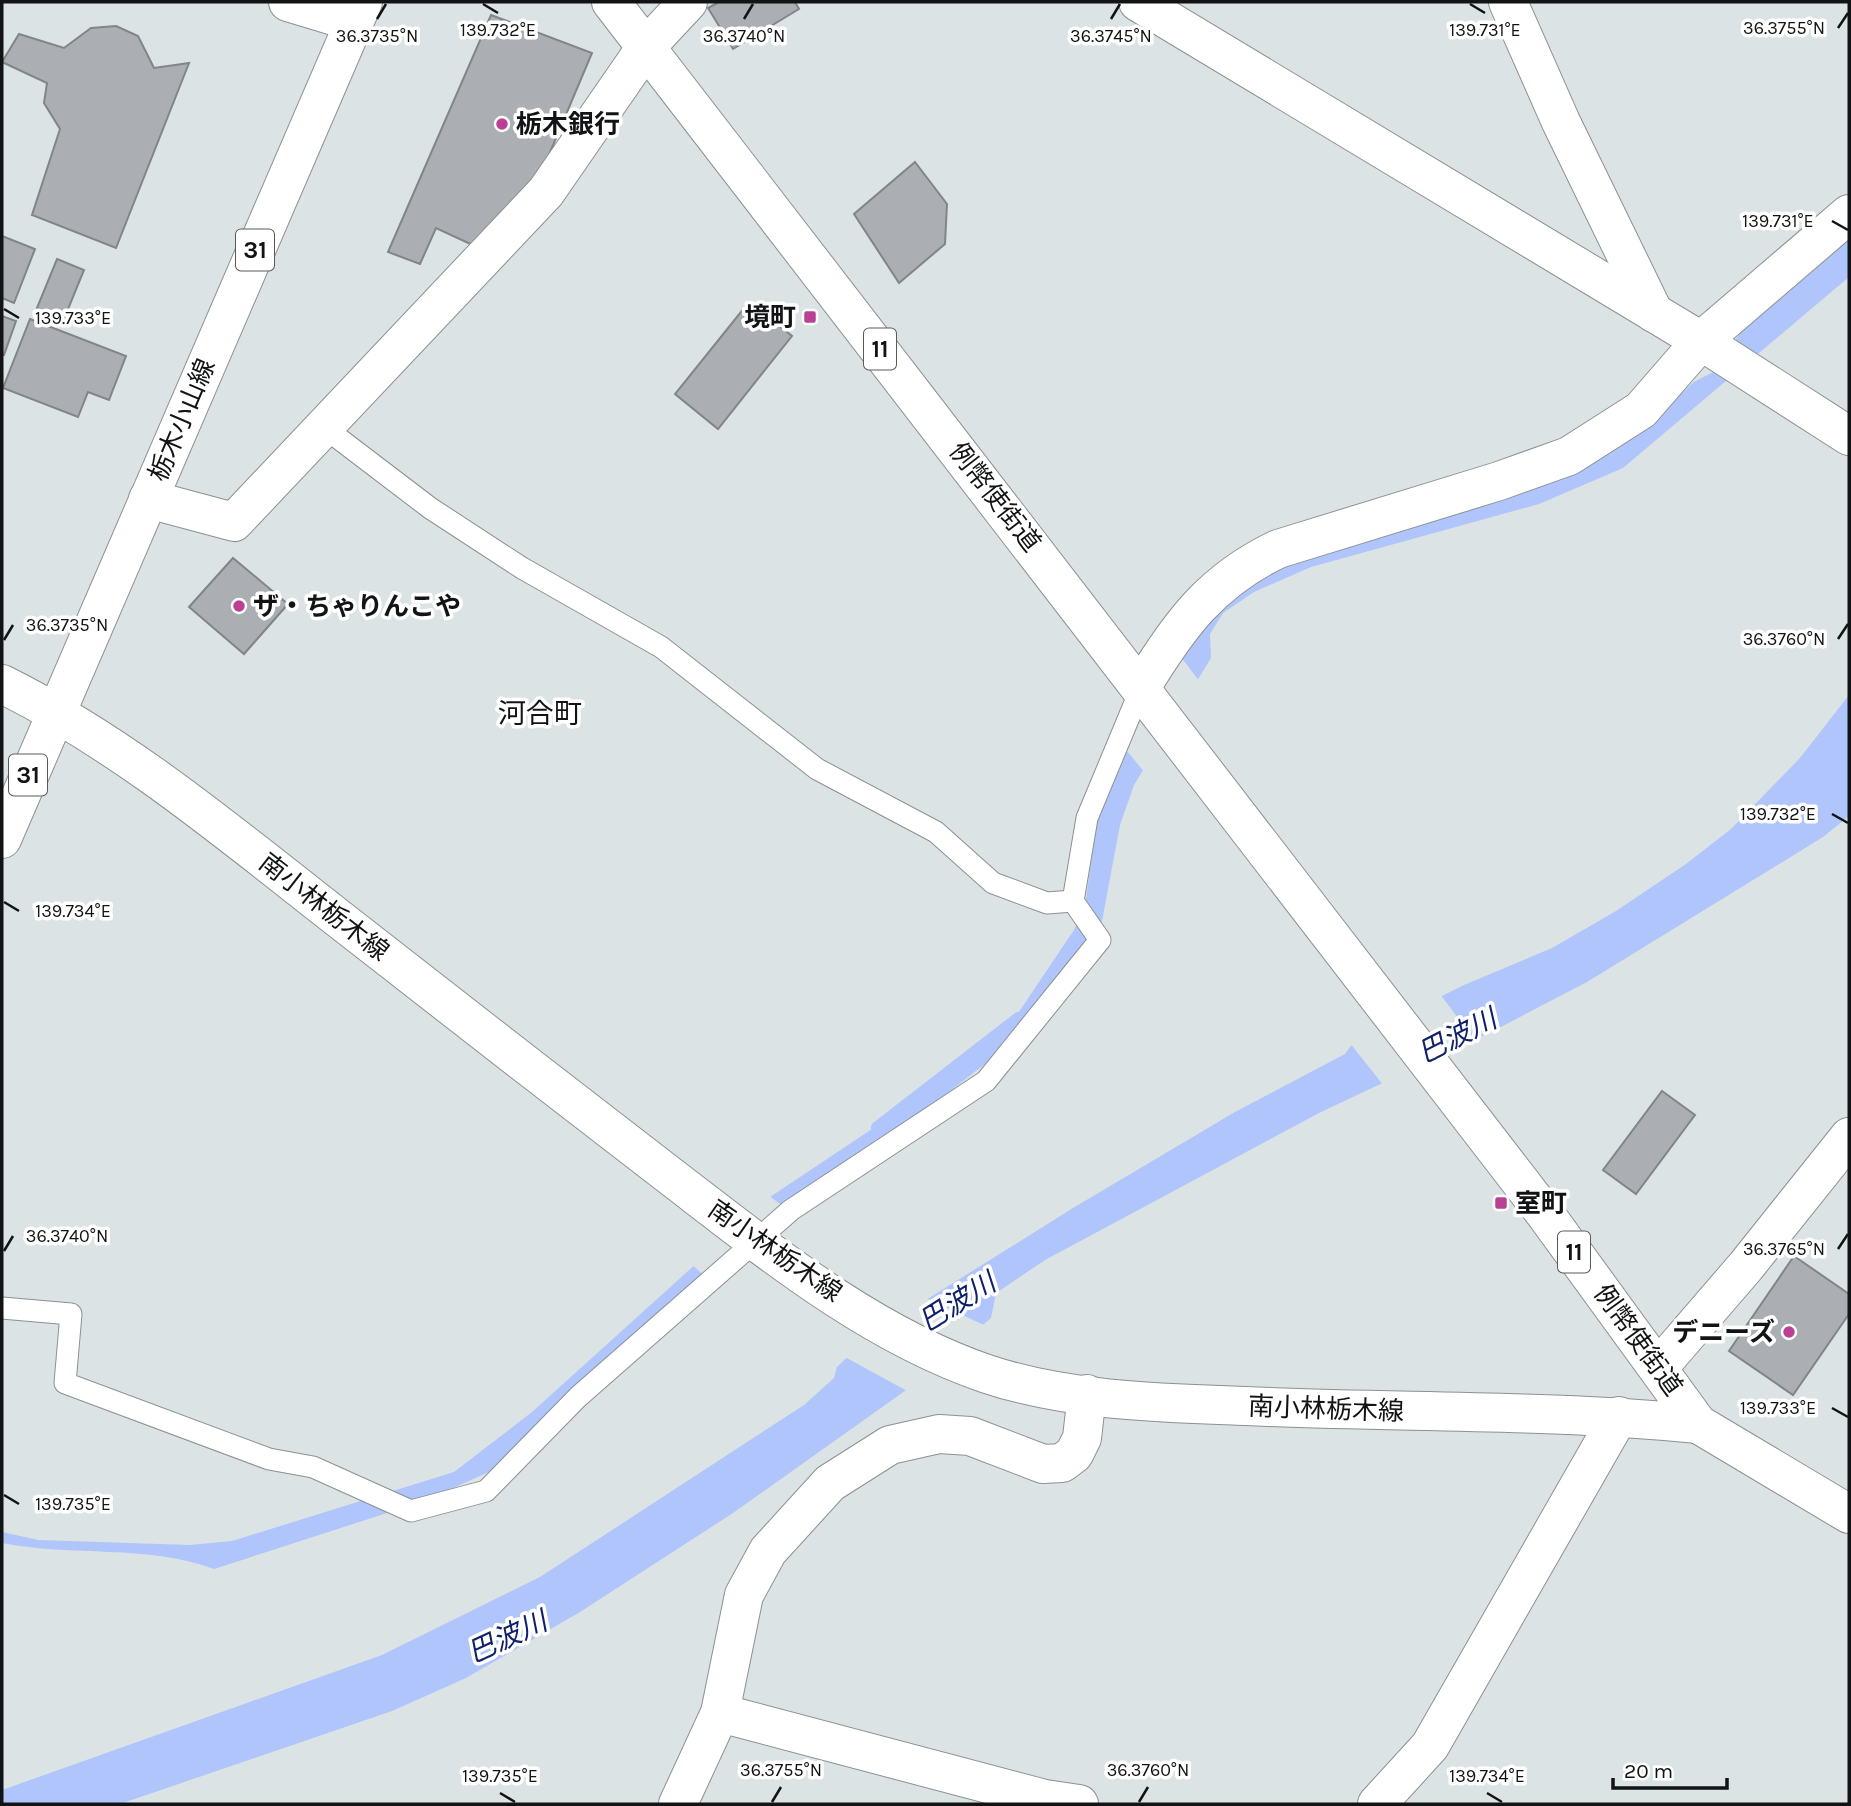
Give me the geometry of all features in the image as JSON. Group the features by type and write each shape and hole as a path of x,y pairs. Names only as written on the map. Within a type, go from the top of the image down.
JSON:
{"main road":[{"path":"288,2 358,12"},
{"name":"例幣使街道","path":"611,2 1445,1083 1659,1367 1698,1424 1849,1514"},
{"path":"148,499 234,522 546,192 646,47 688,2"},
{"path":"1138,2 1654,313 1849,436"},
{"path":"1508,2 1562,122 1654,313"},
{"name":"栃木小山線","path":"2,839 55,710 358,12"},
{"path":"1145,691 1191,613 1216,587 1247,564 1278,549 1499,481 1569,456 1641,410 1711,348 1849,214"},
{"name":"南小林栃木線","path":"2,684 55,710 161,782 747,1234 885,1327 945,1358 990,1375 1087,1394 1235,1406 1619,1416 1698,1424"},
{"path":"1659,1367 1746,1266 1849,1137"},
{"path":"678,1804 720,1713 744,1595 768,1551 830,1483 890,1445 939,1434 970,1436 1043,1464 1062,1463 1074,1454 1082,1438 1087,1394"},
{"path":"1377,1804 1430,1746 1619,1416"},
{"path":"720,1713 1033,1795 1079,1804"}],"lane":[{"path":"325,428 441,516 522,568 661,647 817,769 936,832 993,883 1047,903 1073,901"},
{"path":"2,1308 71,1314 65,1383 269,1459 313,1467 411,1511 485,1491 747,1234 802,1202 986,1081 1100,940 1073,901 1087,818 1145,691"}],"water":[{"path":"1849,236 1849,277 1623,468 1539,504 1311,567 1254,592 1223,613 1210,634 1211,658 1134,785 1120,825 1102,921 1079,959 1012,1043 927,1109 788,1201 491,1471 424,1501 214,1569 162,1556 2,1543 2,1532 38,1540 190,1545 232,1541 454,1472 532,1412 770,1197 932,1089 1004,1034 1074,930 1086,899 1099,805 1121,753 1189,641 1253,576 1648,423 1694,382 1713,372 1750,319"},
{"name":"巴波川","path":"1849,695 1849,816 1823,837 1587,982 1495,1030 1321,1112 1045,1260 996,1293 991,1318 909,1388 733,1513 580,1612 466,1678 392,1711 120,1804 2,1804 2,1790 382,1655 540,1577 804,1405 834,1378 837,1367 862,1343 902,1315 1073,1208 1235,1112 1345,1054 1356,1039 1464,985 1552,948 1616,911 1686,864 1731,829 1800,758"}],"pier":[{"path":"1178,653 1200,682 1145,773 1122,745"},
{"path":"1440,994 1477,1043 1384,1086 1349,1042 1354,1036"},
{"path":"767,1194 785,1208 707,1278 691,1264"},
{"path":"924,1297 986,1326 909,1392 843,1356 860,1340"}],"building":[{"path":"719,2 795,2 799,9 733,49 708,8"},
{"name":"栃木銀行","path":"491,15 592,53 532,195 477,247 436,228 420,264 388,252"},
{"path":"116,26 138,36 154,68 189,63 116,248 32,215 60,129 44,103 47,83 2,62 19,34 64,48 91,28"},
{"path":"915,162 947,204 945,244 899,283 854,214"},
{"path":"2,236 35,249 14,303 2,298"},
{"path":"57,259 84,270 64,319 37,308"},
{"path":"749,302 792,336 718,429 675,394"},
{"path":"2,316 16,321 4,355 2,355"},
{"path":"30,319 126,356 109,400 88,392 78,417 3,388"},
{"name":"ザ・ちゃりんこや","path":"233,558 288,604 244,654 189,607"},
{"path":"1662,1091 1695,1115 1636,1194 1603,1170"},
{"name":"デニーズ","path":"1794,1256 1849,1294 1849,1314 1793,1395 1729,1351"}],"waterway":[{"path":"876,1127 1018,1017"}],"place":[{"name":"栃木銀行","path":"502,124"},
{"name":"境町","path":"810,317"},
{"name":"ザ・ちゃりんこや","path":"239,606"},
{"name":"室町","path":"1501,1203"},
{"name":"デニーズ","path":"1789,1332"}],"district":[{"name":"河合町","path":"540,713"}]}
